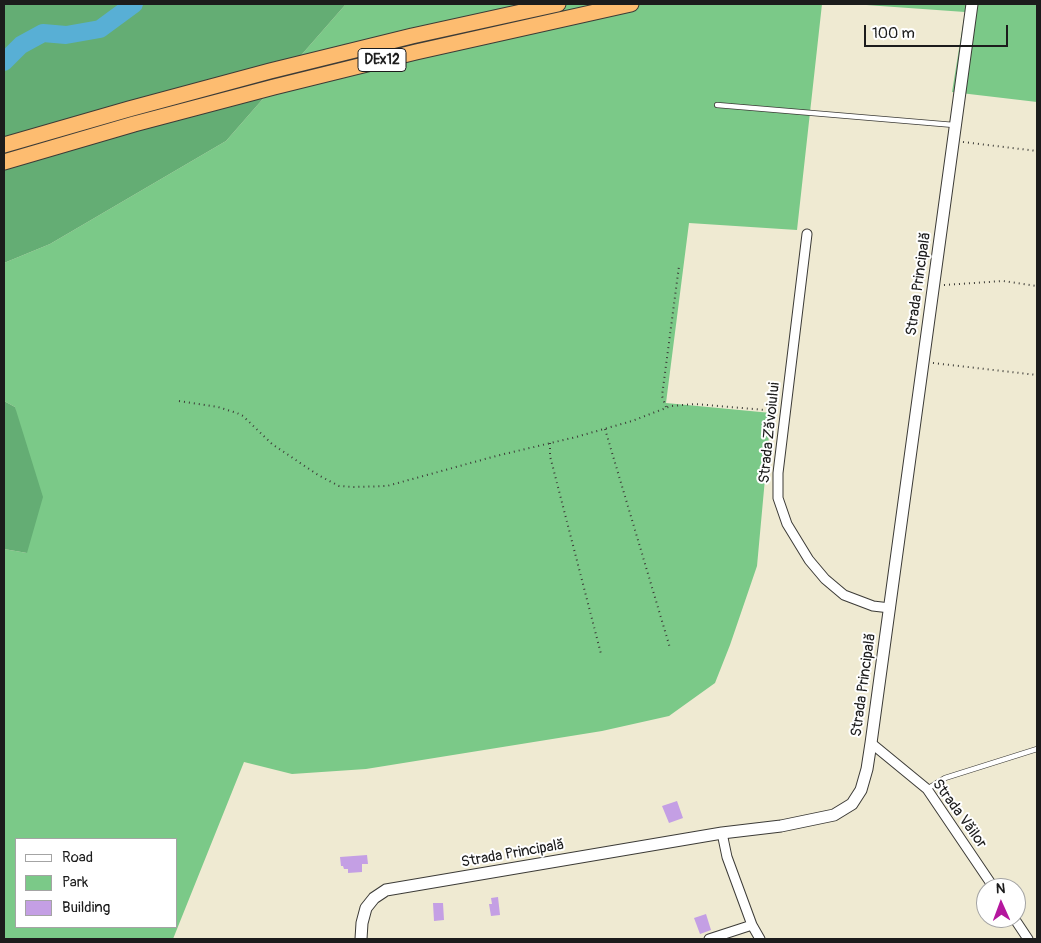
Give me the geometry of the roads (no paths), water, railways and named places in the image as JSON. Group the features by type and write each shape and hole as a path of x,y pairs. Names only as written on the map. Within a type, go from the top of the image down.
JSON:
{"highway":[{"name":"DEx12","path":"4,145 129,108 270,71 412,36 558,4"},
{"name":"DEx12","path":"4,162 134,124 274,87 416,52 631,4"}],"street":[{"name":"Strada Principală","path":"361,939 362,923 366,908 374,898 386,890 722,833 781,826 834,815 852,804 863,783 871,743 972,4"},
{"name":"Strada Zăvoiului","path":"807,234 778,473 778,498 787,524 809,560 825,579 844,595 874,606 890,608"},
{"name":"Strada Văilor","path":"871,743 927,789 987,878"},
{"path":"722,833 727,857 752,925 760,939"},
{"path":"709,939 752,925"},
{"path":"1021,928 1028,939"}],"lane":[{"path":"717,105 956,126"},
{"path":"927,789 946,778 1037,749"}],"waterway":[{"path":"4,62 21,45 43,33 66,35 100,29 134,4"}]}
